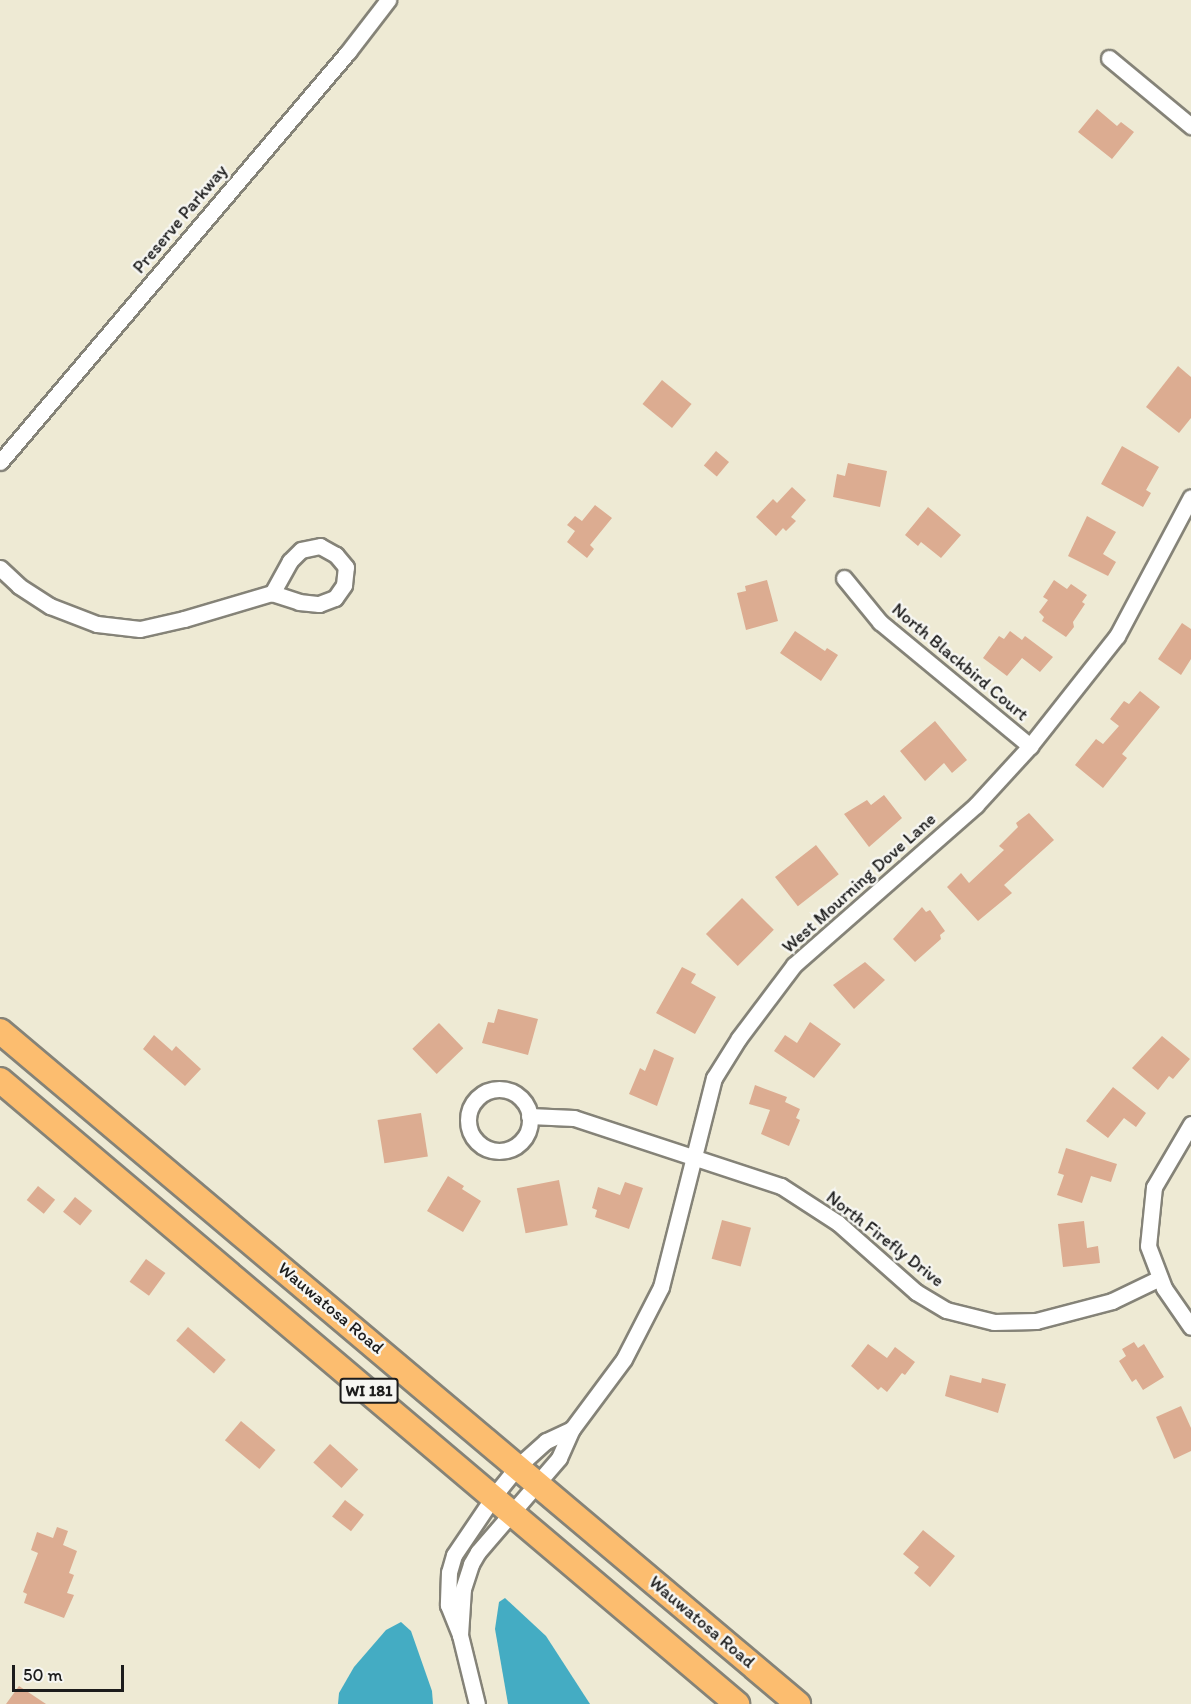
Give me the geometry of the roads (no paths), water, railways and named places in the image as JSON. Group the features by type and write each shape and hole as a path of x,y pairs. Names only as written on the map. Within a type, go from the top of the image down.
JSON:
{"main road":[{"name":"Wauwatosa Road","path":"0,1030 798,1704"},
{"name":"WI 181","path":"0,1080 737,1704"}],"street":[{"name":"Preserve Parkway","path":"0,462 348,52 388,0"},
{"path":"1109,58 1191,126"},
{"name":"West Mourning Dove Lane","path":"572,1429 624,1359 661,1287 714,1078 739,1038 794,965 976,805 1030,746 1117,636 1191,497"},
{"path":"0,568 19,586 50,606 98,624 140,629 184,619 272,593 298,602 319,604 335,598 344,585 346,567 336,555 320,546 301,550 290,561 272,593"},
{"name":"North Blackbird Court","path":"844,578 879,622 1030,746"},
{"path":"494,1089 504,1089 521,1098 529,1116 525,1136 508,1149 488,1149 472,1136 468,1126 468,1115 477,1098 494,1089"},
{"name":"North Firefly Drive","path":"529,1116 574,1118 693,1155 782,1186 838,1223 916,1292 946,1310 994,1322 1036,1321 1112,1301 1160,1278"},
{"path":"1191,1124 1154,1187 1148,1246 1164,1288 1191,1327"},
{"path":"477,1704 460,1635 448,1605 449,1572 461,1542 518,1466 546,1442 572,1429"},
{"path":"460,1635 463,1589 471,1564 559,1458 572,1429"}],"water":[{"path":"505,1598 546,1636 590,1704 508,1704 495,1629 499,1602"},
{"path":"401,1622 411,1631 432,1691 433,1704 338,1704 339,1693 354,1667 386,1630"}]}
